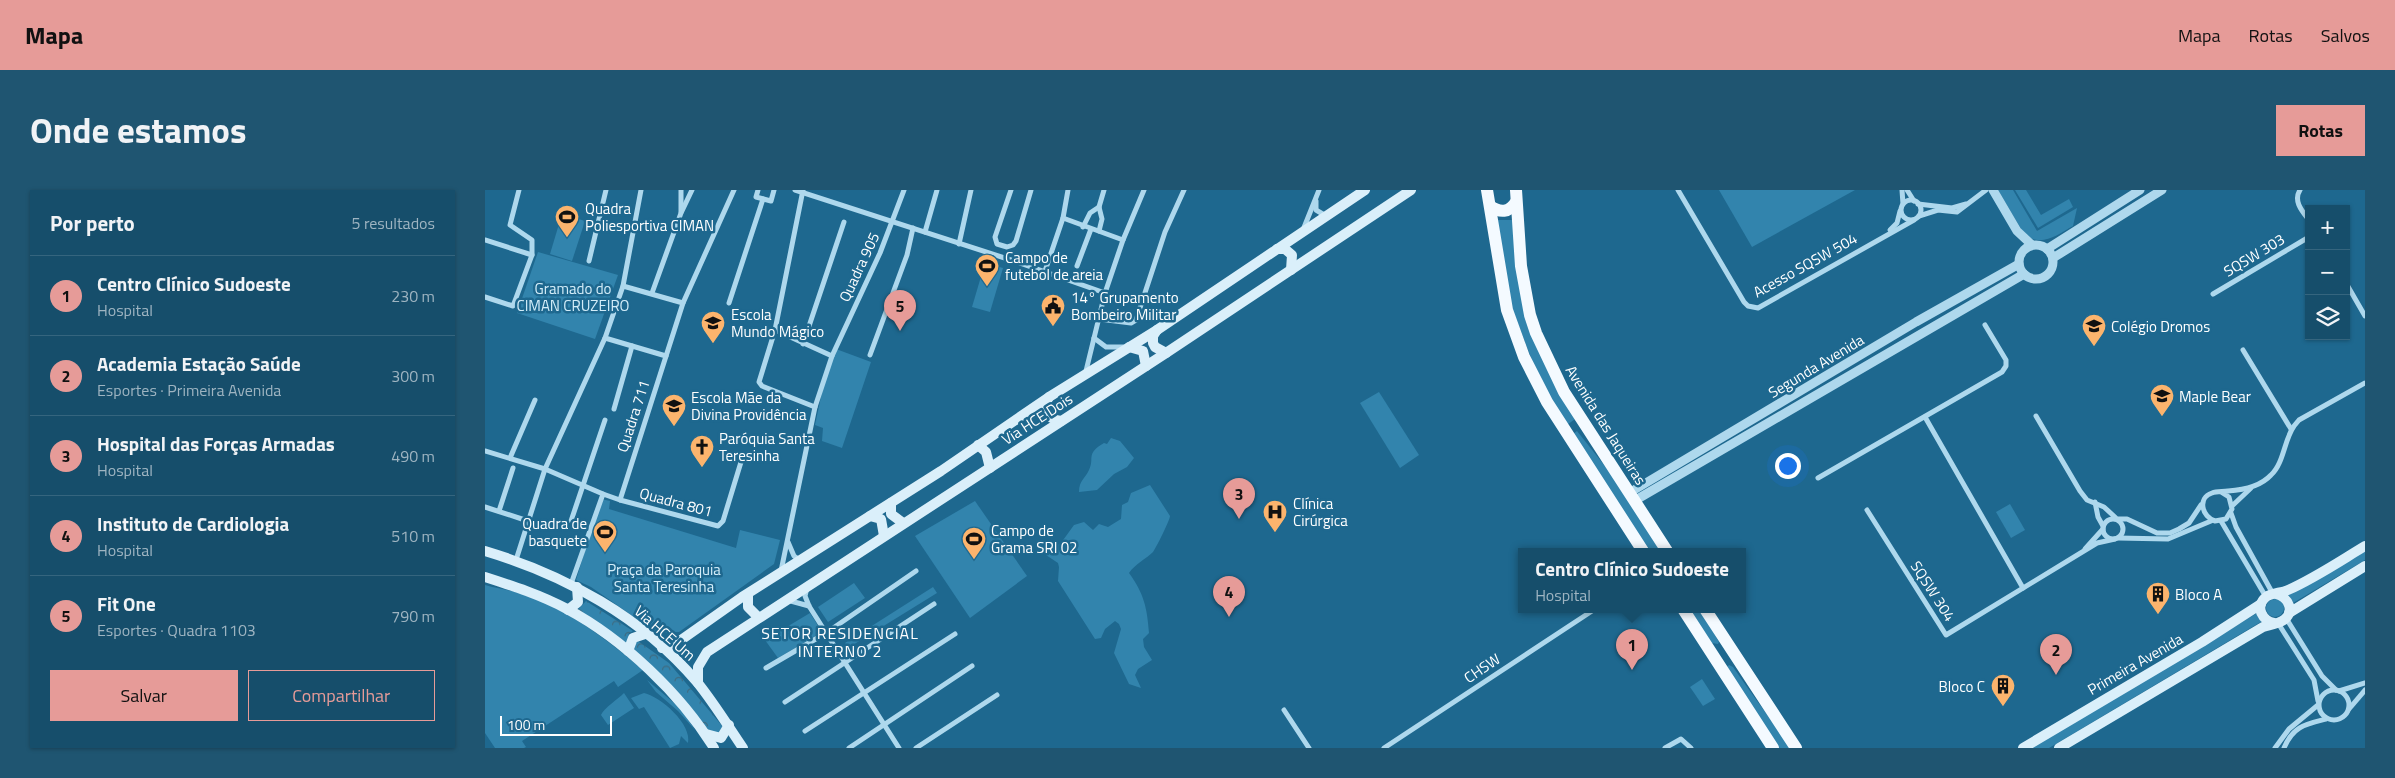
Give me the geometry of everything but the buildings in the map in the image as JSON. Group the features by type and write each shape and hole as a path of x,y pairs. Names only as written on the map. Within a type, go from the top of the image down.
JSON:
{"main road":[{"name":"Via HCE Dois","path":"662,648 681,640 1049,397 1157,330 1365,190"},
{"name":"Via HCE Dois","path":"697,683 698,667 701,658 707,652 1166,353 1411,190"},
{"path":"1487,190 1507,310 1538,386 1641,548"},
{"path":"1490,206 1498,211 1505,212 1511,209 1516,196"},
{"name":"Avenida das Jaqueiras","path":"1516,196 1519,252 1530,315 1551,366 1584,425 1665,548"},
{"path":"1277,248 1285,249 1292,255 1291,270"},
{"path":"1157,330 1153,343 1155,347 1166,353"},
{"path":"1129,347 1143,351 1146,366"},
{"path":"1049,397 1045,405 1047,414 1053,420 1061,421"},
{"path":"1567,433 1573,426 1584,425"},
{"path":"978,445 986,452 990,468"},
{"path":"891,502 891,514 903,523"},
{"path":"870,516 881,519 885,536"},
{"name":"Primeira Avenida","path":"2023,748 2216,633 2269,597 2319,573 2365,546"},
{"name":"Via HCE Um","path":"485,551 516,560 574,585 622,615 662,648 697,683 729,725 743,748"},
{"path":"2059,748 2263,627 2282,619 2365,566"},
{"path":"485,577 537,595 568,610 628,651 652,674 706,734 714,748"},
{"path":"568,610 578,602 574,585"},
{"path":"748,594 748,606 759,618"},
{"path":"2269,597 2284,597 2288,602 2282,619 2263,617 2269,597"},
{"path":"1686,613 1773,748"},
{"path":"1708,613 1796,748"},
{"path":"628,651 633,638 645,634"},
{"path":"1708,646 1719,646 1725,639"},
{"path":"1724,672 1725,662 1729,658 1737,656"},
{"path":"706,734 721,738 729,725"}],"street":[{"path":"485,297 513,306 531,255 532,240 510,225 519,190"},
{"path":"589,261 606,190"},
{"path":"516,560 545,469 605,338 623,286 641,190"},
{"path":"681,190 681,213"},
{"path":"652,293 681,213 692,190"},
{"name":"Quadra 711","path":"620,500 683,303 734,190"},
{"path":"758,190 756,197 771,200 774,190"},
{"path":"781,574 782,560 788,542 815,407 759,384 775,330 803,191 795,190"},
{"path":"904,190 894,222 1045,271 1105,293"},
{"path":"925,232 937,190"},
{"path":"959,244 970,190"},
{"path":"1011,190 995,237 997,244 1007,247 1013,245 1016,241 1031,190"},
{"path":"1045,271 1063,218 1068,190"},
{"path":"1099,231 1102,219 1099,207 1104,190"},
{"path":"1085,376 1105,293 1123,240 1144,190"},
{"path":"1099,319 1131,322 1136,320 1165,232 1184,190"},
{"path":"1302,232 1319,190"},
{"name":"Acesso SQSW 504","path":"1678,190 1744,302 1753,308 1765,305 1916,218 1937,210 1957,212 1986,190"},
{"path":"1902,190 1902,207 1905,218 1916,218 1921,210 1907,190"},
{"path":"1993,190 2017,231 2032,245"},
{"path":"2047,249 2140,190"},
{"path":"2053,258 2162,190"},
{"path":"2299,190 2298,203 2305,214"},
{"name":"Quadra 905","path":"803,191 894,222 832,356 815,407"},
{"path":"1316,198 1317,210 1326,216"},
{"path":"729,303 763,199"},
{"path":"1902,207 1909,200 1916,202"},
{"name":"Acesso SQSW 504","path":"1916,202 1952,208 1969,203"},
{"path":"1083,226 1090,213 1099,207"},
{"name":"Acesso SQSW 504","path":"1886,234 1897,223 1902,207"},
{"path":"1063,218 1123,240"},
{"path":"803,344 844,222"},
{"path":"869,355 907,255 913,228"},
{"path":"1077,266 1091,229"},
{"path":"2017,231 2020,254 2019,264 2025,274 2032,278 2044,276 2052,266 2053,258 2047,249 2041,245 2027,247 2020,254"},
{"name":"SQSW 303","path":"2213,294 2305,238"},
{"path":"485,240 531,255"},
{"name":"Segunda Avenida","path":"1632,497 1916,322 2019,264"},
{"name":"Segunda Avenida","path":"1632,497 2025,274"},
{"path":"623,286 683,303"},
{"path":"2350,290 2365,316"},
{"path":"1818,478 2004,369 2007,364 2004,356 1985,325"},
{"path":"775,330 832,356"},
{"path":"605,338 666,356"},
{"path":"1094,338 1106,347 1129,347"},
{"name":"Quadra 711","path":"614,409 632,346"},
{"path":"2243,350 2291,429"},
{"path":"2232,506 2251,488 2271,475 2291,429 2299,420 2365,383"},
{"path":"510,458 535,400"},
{"path":"2036,416 2087,500 2095,502 2104,507 2122,523 2124,530 2117,538 2106,536 2098,517 2095,502"},
{"path":"1925,417 2023,588"},
{"name":"Quadra 711","path":"571,521 605,420"},
{"path":"485,451 545,469 620,500"},
{"name":"Quadra 801","path":"620,500 718,526 723,521 741,462"},
{"path":"499,511 513,468"},
{"path":"2103,528 2110,519 2127,519 2157,533 2170,533 2189,523 2210,494 2251,488"},
{"path":"2221,492 2229,497 2232,506 2231,513 2236,527 2269,597"},
{"path":"574,585 603,494"},
{"path":"2203,502 2204,513 2212,521 2221,521 2231,513"},
{"path":"485,507 528,521"},
{"name":"SQSW 304","path":"1867,510 1946,635 2097,543 2117,538 2168,539 2212,521"},
{"path":"2221,521 2269,597"},
{"name":"SQSW 304","path":"2083,552 2103,528"},
{"path":"788,542 794,556 801,561"},
{"path":"766,668 826,633 916,570"},
{"path":"808,586 805,596 809,606 899,748"},
{"path":"786,600 809,606"},
{"path":"785,702 934,604"},
{"name":"CHSW","path":"1384,748 1589,613"},
{"path":"2282,619 2322,676 2337,691 2346,696 2349,709"},
{"path":"2282,619 2296,651 2314,680 2320,713 2326,719"},
{"path":"805,732 955,634"},
{"path":"2296,651 2303,647"},
{"path":"849,748 972,666"},
{"path":"2275,748 2318,704 2323,694 2365,683"},
{"path":"2284,748 2291,731 2310,722 2326,719 2339,720 2365,690"},
{"path":"916,748 997,695"},
{"path":"1284,710 1309,748"},
{"path":"1665,748 1681,739 1691,748"}],"green space":[{"path":"1719,190 1855,190 1752,247"},
{"path":"1998,190 2013,190 2037,231 2077,208 2073,226 2049,239 2037,240 2030,238 2024,234"},
{"path":"2015,190 2026,190 2041,215 2069,199 2073,207 2038,228"},
{"name":"Quadra Poliesportiva CIMAN","path":"562,214 585,221 572,261 550,254"},
{"path":"1495,220 1514,220 1516,266 1575,419 1567,425 1539,378 1511,306"},
{"name":"Gramado do CIMAN CRUZEIRO","path":"538,252 618,275 595,339 517,313"},
{"name":"Campo de futebol de areia","path":"985,263 1003,268 990,312 972,307"},
{"path":"836,349 871,362 842,448 822,441 823,428 815,425 824,383"},
{"path":"1379,392 1419,455 1400,468 1360,403"},
{"path":"1577,431 1616,480 1660,548 1647,548 1573,434"},
{"path":"1111,438 1120,441 1134,458 1127,467 1114,474 1097,490 1079,492 1081,482 1091,466 1092,453 1104,443 1107,444"},
{"path":"1150,485 1170,516 1153,552 1129,573 1141,594 1146,608 1149,633 1143,639 1144,647 1152,660 1138,669 1135,675 1141,688 1129,684 1114,653 1121,629 1119,624 1115,621 1105,629 1101,638 1095,639 1058,581 1058,563 1043,553 1061,543 1074,525 1084,522 1093,530 1099,524 1108,527 1121,519 1122,505 1128,502 1131,493"},
{"name":"Praça da Paroquia Santa Teresinha","path":"601,499 610,501 609,509 736,548 740,530 780,540 774,564 679,632 657,633 591,587 576,580"},
{"name":"Campo de Grama SRI 02","path":"975,501 1027,576 970,618 915,536"},
{"path":"2010,504 2025,530 2011,538 1996,512"},
{"path":"2365,549 2365,560 2293,603 2288,594"},
{"path":"854,583 865,598 828,622 818,607"},
{"path":"485,585 533,598 567,614 614,646 643,670 618,687 614,681 522,741 526,747 495,748 485,733"},
{"path":"933,587 937,593 848,648 845,643"},
{"path":"2271,599 2279,599 2284,604 2282,615 2271,617 2266,612 2266,604"},
{"path":"586,601 633,631 628,634 669,663 723,727 720,732 714,734 708,731 636,652 577,611"},
{"path":"2259,612 2264,620 2049,748 2030,748"},
{"path":"810,613 822,632 778,658 765,640"},
{"path":"1691,613 1702,613 1719,642 1718,644 1712,643"},
{"path":"1729,665 1733,667 1790,748 1777,748 1727,667"},
{"path":"1702,679 1715,699 1703,706 1690,687"},
{"path":"647,680 680,708 695,730 678,711 656,692"},
{"path":"624,693 634,708 608,725 601,715"},
{"path":"644,693 659,700 674,712 685,728 688,743 681,736 679,744 670,748 644,707 639,709 631,698"}],"place":[{"name":"Quadra Poliesportiva CIMAN","path":"567,238"},
{"name":"Campo de futebol de areia","path":"987,287"},
{"name":"14° Grupamento Bombeiro Militar","path":"1053,327"},
{"name":"Fit One","path":"900,331"},
{"name":"Escola Mundo Mágico","path":"713,344"},
{"name":"Colégio Dromos","path":"2094,347"},
{"name":"Maple Bear","path":"2162,417"},
{"name":"Escola Mãe da Divina Providência","path":"674,427"},
{"name":"Paróquia Santa Teresinha","path":"702,468"},
{"name":"Hospital das Forças Armadas","path":"1239,519"},
{"name":"Clínica Cirúrgica","path":"1275,533"},
{"name":"Quadra de basquete","path":"605,553"},
{"name":"Campo de Grama SRI 02","path":"974,560"},
{"name":"Bloco A","path":"2158,615"},
{"name":"Instituto de Cardiologia","path":"1229,617"},
{"name":"Centro Clínico Sudoeste","path":"1632,670"},
{"name":"Academia Estação Saúde","path":"2056,675"},
{"name":"Bloco C","path":"2003,707"}],"district":[{"name":"SETOR RESIDENCIAL INTERNO 2","path":"840,642"}]}
